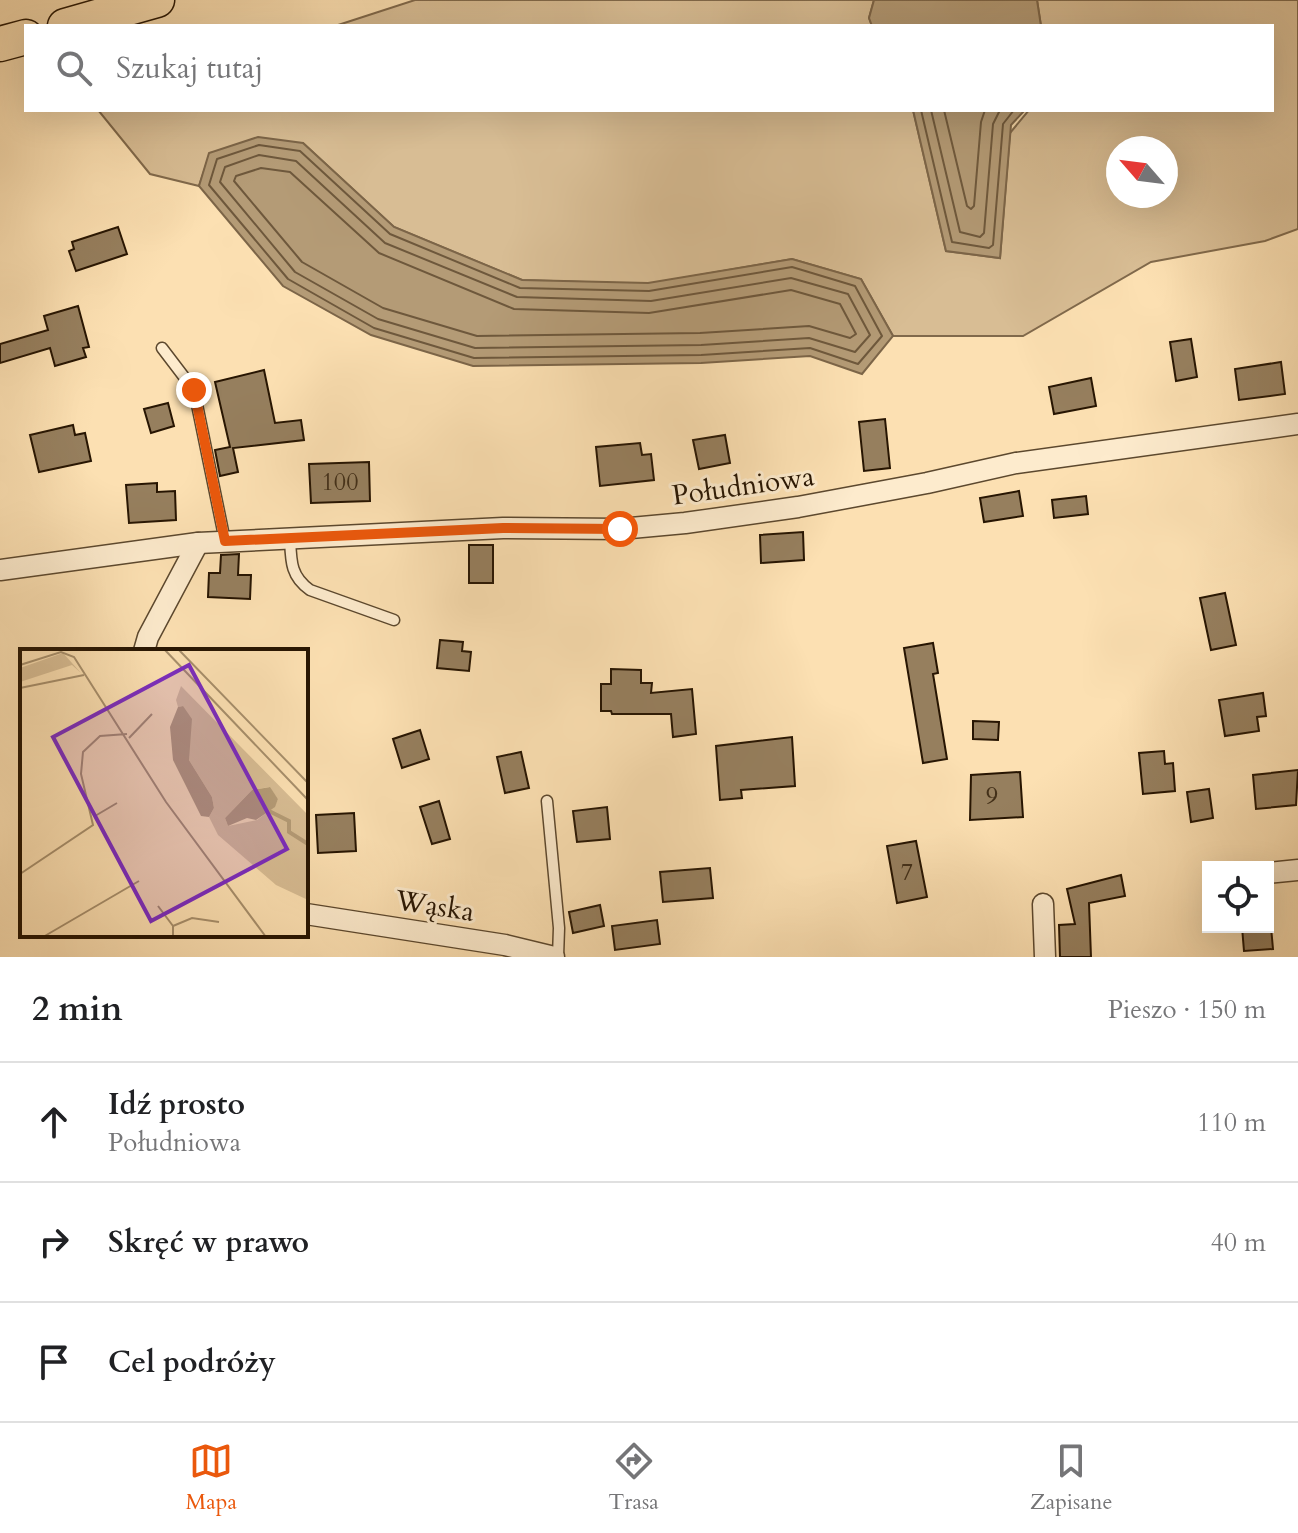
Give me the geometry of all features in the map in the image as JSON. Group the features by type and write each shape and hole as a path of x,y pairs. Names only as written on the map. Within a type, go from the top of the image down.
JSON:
{"main road":[{"path":"72,24 157,0"},
{"path":"0,44 24,38"}],"street":[{"name":"Południowa","path":"0,570 225,541 503,528 620,529 685,523 798,507 1016,463 1298,424"},
{"path":"145,649 198,543"},
{"path":"1274,872 1298,870"},
{"path":"1043,904 1045,957"},
{"name":"Wąska","path":"308,914 505,945 556,957"}],"lane":[{"path":"162,348 194,390 225,541"},
{"path":"290,537 292,570 302,585 394,620"},
{"path":"547,801 559,928 556,957"}],"shaded area":[{"path":"415,0 874,0 869,18 871,24 341,24"},
{"path":"1037,0 1298,0 1298,229 1265,241 1151,262 1023,336 893,336 861,279 792,259 648,284 522,280 394,227 303,143 210,153 199,186 150,174 100,112 913,112 946,251 1000,258 1010,133 1027,112 1274,112 1274,24 1041,24"}],"water":[{"path":"874,0 1037,0 1041,24 871,24 869,18"},
{"path":"913,112 1023,112 1011,125 1000,258 946,251"},
{"path":"258,137 303,143 394,227 522,280 648,283 792,259 861,279 893,336 862,374 810,356 701,363 473,366 371,335 283,286 199,186 209,153"}],"building":[{"path":"118,227 127,254 76,271 69,251 74,249 72,242"},
{"path":"78,306 89,347 83,348 86,357 55,366 50,348 0,363 0,344 48,330 44,316"},
{"path":"1191,339 1197,377 1176,381 1170,342"},
{"path":"1281,362 1285,394 1239,400 1235,369"},
{"path":"264,370 275,423 301,420 304,440 233,448 238,472 220,476 215,450 230,447 215,382"},
{"path":"1091,378 1096,406 1054,414 1049,387"},
{"path":"168,403 174,426 151,433 144,409"},
{"path":"885,419 890,468 864,471 859,422"},
{"path":"73,425 75,435 85,433 91,461 39,472 30,435"},
{"path":"725,435 730,463 699,469 693,440"},
{"path":"640,443 642,455 651,454 654,480 600,486 596,447"},
{"path":"369,462 370,501 311,503 309,464"},
{"path":"157,483 157,492 175,491 176,520 129,523 126,485"},
{"path":"1019,491 1023,516 984,522 980,498"},
{"path":"1086,496 1088,514 1054,518 1052,500"},
{"path":"803,532 804,560 761,563 760,535"},
{"path":"469,545 493,545 493,583 469,583"},
{"path":"239,554 238,575 251,575 250,599 208,597 209,573 220,573 221,555"},
{"path":"1225,593 1236,645 1211,650 1200,598"},
{"path":"440,640 463,642 462,651 471,652 469,671 437,668"},
{"path":"933,643 938,673 933,674 947,759 923,763 904,648"},
{"path":"611,669 641,670 641,683 652,683 651,693 692,689 696,734 673,737 671,714 612,714 611,711 601,711 601,684 611,684"},
{"path":"1263,693 1266,716 1257,717 1259,731 1225,736 1219,700"},
{"path":"973,721 999,722 998,740 973,739"},
{"path":"420,730 429,759 402,768 393,739"},
{"path":"792,737 795,786 741,790 742,798 720,800 716,746"},
{"path":"1164,751 1165,764 1173,763 1175,791 1143,794 1139,753"},
{"path":"521,752 529,788 505,793 497,757"},
{"path":"1298,770 1296,805 1256,809 1253,775"},
{"path":"1020,772 1023,817 970,820 971,775"},
{"path":"1209,789 1213,818 1191,822 1187,792"},
{"path":"439,801 450,839 432,844 420,807"},
{"path":"607,807 610,839 577,842 573,811"},
{"path":"354,813 356,851 318,853 316,815"},
{"path":"916,841 927,897 897,903 887,846"},
{"path":"710,868 713,898 663,902 660,872"},
{"path":"1121,875 1125,896 1089,903 1091,957 1060,957 1059,925 1075,924 1067,889"},
{"path":"600,905 604,926 573,933 569,912"},
{"path":"657,920 660,944 615,950 612,926"},
{"path":"1242,933 1272,933 1273,949 1244,951"}],"route":[{"path":"194,390 225,541 503,528 620,529"}]}
